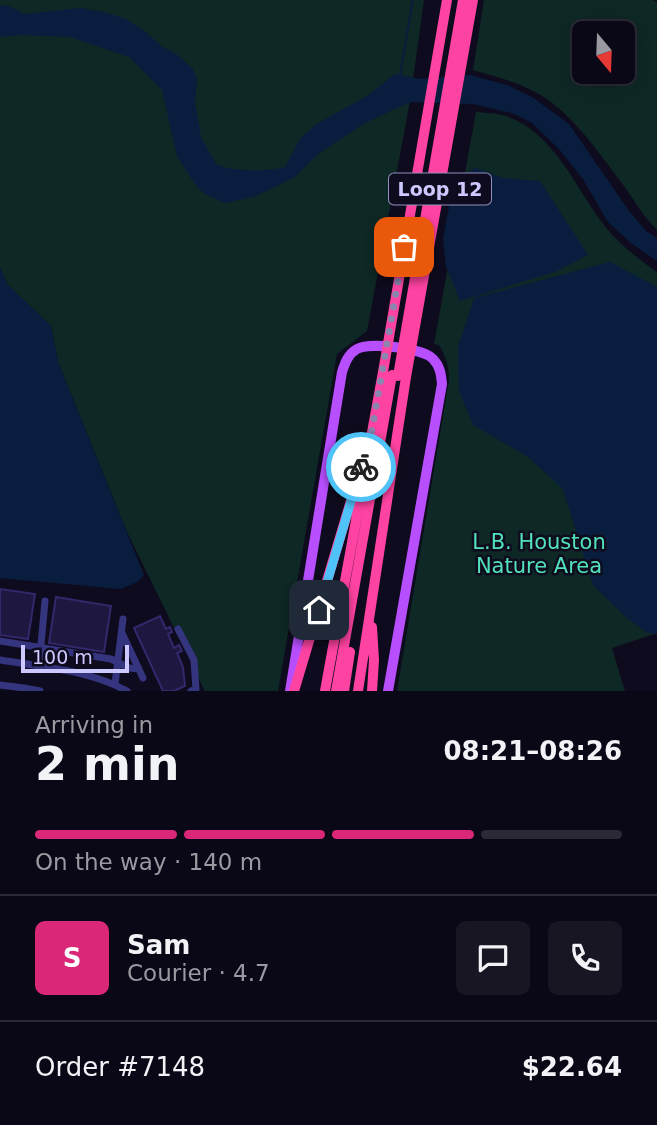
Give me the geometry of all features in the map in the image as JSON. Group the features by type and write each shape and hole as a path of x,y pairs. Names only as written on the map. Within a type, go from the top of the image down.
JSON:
{"highway":[{"name":"Loop 12","path":"358,691 371,608 395,375 447,0"},
{"path":"395,375 457,0"},
{"path":"336,691 351,627 463,0"},
{"name":"Loop 12","path":"325,691 371,435 395,375 473,0"},
{"path":"292,691 371,435"},
{"path":"371,608 374,660 372,691"},
{"path":"344,691 351,627"}],"main road":[{"path":"292,691 342,372 351,354 369,345 427,354 435,360 441,371 442,384 388,691"}],"street":[{"path":"39,667 45,601"},
{"path":"115,684 123,619"},
{"path":"178,629 194,660 196,689 191,691"},
{"path":"121,632 143,678"},
{"path":"0,641 111,659 117,664 139,669"},
{"path":"0,660 83,674 115,684 127,691"},
{"path":"0,685 40,691"}],"green space":[{"path":"0,0 424,0 410,101 367,331 337,354 278,691 205,691 127,532 58,362 51,326 7,284 0,267"},
{"path":"484,0 657,2 657,230 586,136 566,115 544,97 509,81 473,70"},
{"name":"L.B. Houston Nature Area","path":"476,112 503,115 520,122 535,133 560,159 613,236 657,272 657,633 612,648 625,691 397,691 449,380 445,358 439,345 434,344"}],"water":[{"path":"7,5 25,14 80,8 104,12 126,19 161,46 175,53 193,69 197,80 195,103 201,137 216,164 231,169 285,167 300,139 307,132 367,96 395,74 421,79 470,75 507,85 532,97 569,124 629,211 646,231 657,238 657,261 631,243 608,222 583,179 559,149 532,123 515,114 473,104 410,102 365,123 318,154 295,177 254,197 225,203 203,193 195,184 177,156 162,90 129,57 70,37 0,37 0,6"},
{"path":"476,168 503,178 540,181 588,255 555,272 460,301 446,266 443,239 454,180"},
{"path":"610,262 657,287 657,634 648,633 627,618 593,585 563,489 528,457 473,425 459,391 458,347 474,298"},
{"path":"0,267 7,284 51,326 58,362 144,575 137,582 121,589 0,578"}],"building":[{"path":"0,589 35,594 28,639 0,635"},
{"path":"56,597 111,606 104,652 49,643"},
{"path":"160,616 166,629 170,627 172,632 168,634 174,648 179,645 182,651 177,653 183,667 185,686 174,691 163,691 134,628"}],"waterway":[{"path":"400,75 413,0"}],"way so far":[{"path":"361,467 371,435 404,247"}],"route":[{"path":"319,610 361,467"}]}
